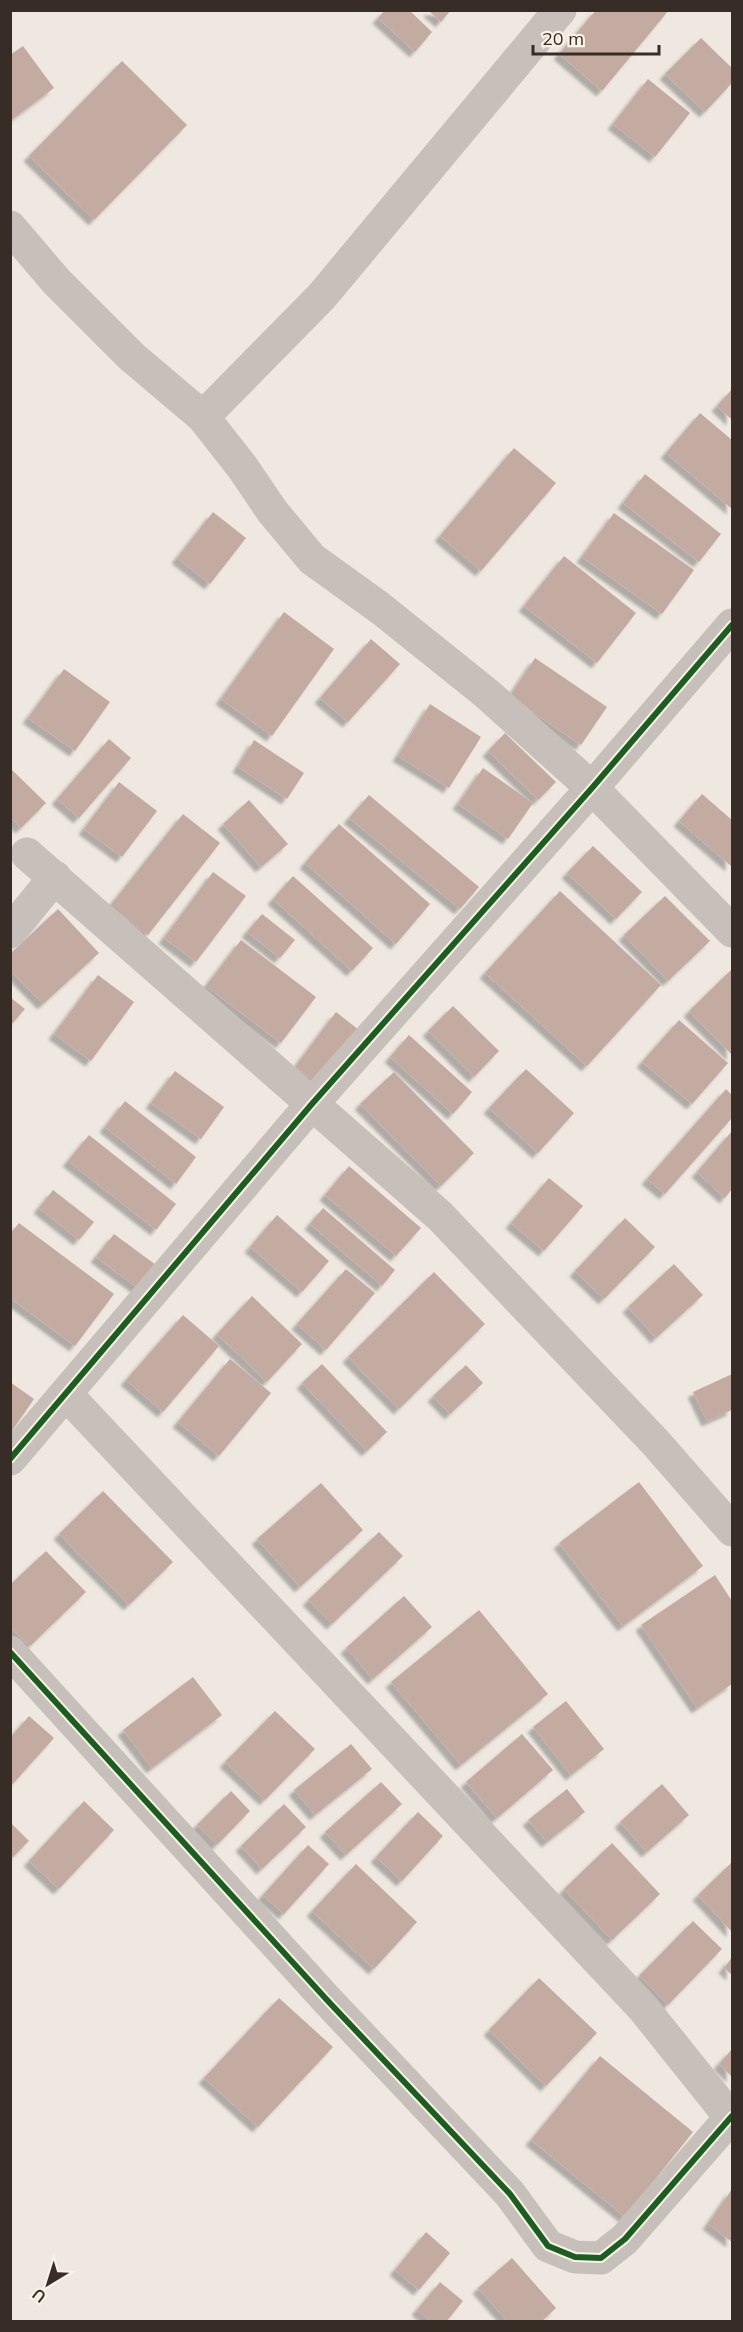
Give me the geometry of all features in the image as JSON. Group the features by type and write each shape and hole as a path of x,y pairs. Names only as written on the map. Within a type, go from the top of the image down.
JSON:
{"street":[{"path":"203,417 322,296 560,10"},
{"path":"10,227 56,280 132,357 203,417 243,468 272,511 312,559 380,608 486,693 592,788 732,931"},
{"path":"10,1459 67,1395 311,1105 592,788 732,625"},
{"path":"27,854 440,1216 648,1434 732,1530"},
{"path":"10,932 55,877"},
{"path":"10,1652 327,2000 510,2194 548,2246 575,2258 601,2258 625,2239 731,2117 643,2008 67,1395"}],"building":[{"path":"385,10 409,10 432,32 415,52 378,18"},
{"path":"428,10 451,10 441,22"},
{"path":"596,10 669,10 602,91 559,54"},
{"path":"701,38 732,68 732,83 705,112 665,74"},
{"path":"23,46 54,88 10,121 10,55"},
{"path":"122,61 187,125 94,220 29,156"},
{"path":"648,79 690,113 655,157 613,124"},
{"path":"732,389 732,420 717,406"},
{"path":"700,413 732,440 732,509 666,453"},
{"path":"514,448 556,483 481,571 440,536"},
{"path":"645,474 721,534 699,562 623,503"},
{"path":"213,512 246,538 210,584 177,558"},
{"path":"614,513 694,570 662,614 582,557"},
{"path":"564,556 636,613 597,663 524,606"},
{"path":"284,612 334,649 272,736 221,699"},
{"path":"371,639 400,664 348,722 320,698"},
{"path":"535,658 607,707 581,745 510,696"},
{"path":"64,669 110,702 75,751 28,718"},
{"path":"430,704 481,737 449,788 398,756"},
{"path":"505,733 556,782 538,800 488,751"},
{"path":"109,739 131,758 79,818 57,799"},
{"path":"254,740 304,773 287,799 238,767"},
{"path":"10,768 46,803 21,828 10,817"},
{"path":"483,768 533,803 508,839 458,804"},
{"path":"119,782 157,811 122,857 84,829"},
{"path":"702,794 732,820 731,866 679,821"},
{"path":"369,795 479,887 460,909 349,818"},
{"path":"249,800 288,844 261,867 223,824"},
{"path":"183,814 220,843 148,935 110,906"},
{"path":"339,824 430,904 396,944 305,863"},
{"path":"593,846 642,892 616,919 567,873"},
{"path":"213,872 246,896 196,962 164,938"},
{"path":"293,876 373,948 352,971 273,899"},
{"path":"560,891 661,985 587,1066 485,973"},
{"path":"665,896 710,941 668,981 624,935"},
{"path":"58,909 99,953 43,1004 10,970 10,954"},
{"path":"262,914 295,940 280,958 247,932"},
{"path":"241,940 316,997 281,1043 206,986"},
{"path":"732,969 732,1055 689,1011"},
{"path":"98,975 134,1002 91,1061 54,1034"},
{"path":"10,997 25,1009 10,1026"},
{"path":"453,1006 499,1051 474,1077 428,1031"},
{"path":"336,1012 359,1030 319,1084 295,1067"},
{"path":"679,1020 728,1063 692,1104 642,1062"},
{"path":"409,1035 472,1092 453,1114 390,1057"},
{"path":"526,1069 574,1113 538,1153 489,1108"},
{"path":"175,1071 224,1107 201,1139 151,1103"},
{"path":"394,1072 474,1153 441,1186 360,1104"},
{"path":"726,1089 732,1095 732,1118 665,1194 647,1179"},
{"path":"125,1101 196,1157 176,1184 105,1127"},
{"path":"732,1131 732,1189 725,1198 697,1172"},
{"path":"89,1135 176,1204 156,1230 68,1161"},
{"path":"349,1166 421,1228 396,1256 325,1195"},
{"path":"549,1178 583,1206 544,1251 511,1223"},
{"path":"53,1190 94,1222 79,1240 39,1208"},
{"path":"323,1208 395,1270 382,1286 310,1224"},
{"path":"277,1215 329,1261 302,1292 250,1247"},
{"path":"625,1218 655,1247 604,1299 575,1271"},
{"path":"19,1223 114,1294 75,1346 10,1298 10,1234"},
{"path":"114,1234 156,1265 139,1289 96,1257"},
{"path":"674,1264 703,1295 656,1338 628,1307"},
{"path":"346,1269 375,1293 326,1350 297,1324"},
{"path":"434,1272 485,1324 399,1409 348,1357"},
{"path":"252,1296 302,1344 267,1382 217,1334"},
{"path":"183,1315 219,1346 163,1412 126,1380"},
{"path":"230,1359 271,1393 219,1456 178,1422"},
{"path":"322,1364 387,1432 367,1451 302,1383"},
{"path":"466,1365 483,1383 450,1414 433,1396"},
{"path":"732,1374 732,1410 707,1421 693,1392"},
{"path":"10,1382 34,1399 12,1431 10,1430"},
{"path":"639,1482 703,1566 623,1626 559,1543"},
{"path":"321,1483 363,1530 300,1587 257,1539"},
{"path":"103,1491 173,1562 129,1605 59,1534"},
{"path":"379,1532 403,1556 332,1624 308,1600"},
{"path":"46,1551 86,1592 30,1646 10,1627 10,1585"},
{"path":"715,1575 732,1601 732,1684 697,1708 641,1625"},
{"path":"404,1596 432,1627 373,1679 346,1648"},
{"path":"479,1610 548,1694 461,1765 391,1682"},
{"path":"193,1677 222,1715 152,1768 123,1730"},
{"path":"566,1701 604,1749 571,1775 533,1727"},
{"path":"275,1711 315,1749 265,1800 225,1762"},
{"path":"29,1716 54,1738 10,1787 10,1738"},
{"path":"522,1734 553,1770 497,1818 466,1782"},
{"path":"351,1744 372,1769 315,1815 294,1790"},
{"path":"381,1782 402,1804 346,1855 325,1832"},
{"path":"662,1784 689,1815 647,1852 620,1822"},
{"path":"567,1789 585,1812 547,1842 528,1820"},
{"path":"231,1791 250,1811 217,1845 197,1825"},
{"path":"84,1801 114,1830 59,1889 29,1861"},
{"path":"284,1804 306,1827 262,1869 241,1846"},
{"path":"418,1812 443,1836 402,1881 376,1857"},
{"path":"10,1822 29,1841 13,1857 10,1855"},
{"path":"612,1843 660,1894 612,1940 564,1889"},
{"path":"308,1845 329,1864 284,1914 263,1895"},
{"path":"732,1862 732,1932 698,1895"},
{"path":"356,1864 417,1922 374,1969 312,1911"},
{"path":"693,1921 722,1949 668,2005 639,1976"},
{"path":"732,1957 732,1975 724,1968"},
{"path":"539,1978 597,2033 546,2086 489,2030"},
{"path":"279,1998 333,2047 258,2127 204,2078"},
{"path":"732,2049 732,2077 719,2064"},
{"path":"600,2056 693,2132 625,2217 531,2140"},
{"path":"732,2189 732,2242 708,2224"},
{"path":"426,2232 450,2253 419,2290 395,2270"},
{"path":"512,2258 556,2308 541,2322 508,2322 478,2288"},
{"path":"440,2282 463,2301 446,2322 432,2322 417,2310"}],"cycle path":[{"path":"10,1459 311,1105 592,788 732,625"},
{"path":"10,1652 327,2000 510,2194 548,2246 575,2257 601,2258 625,2239 732,2116"}]}
